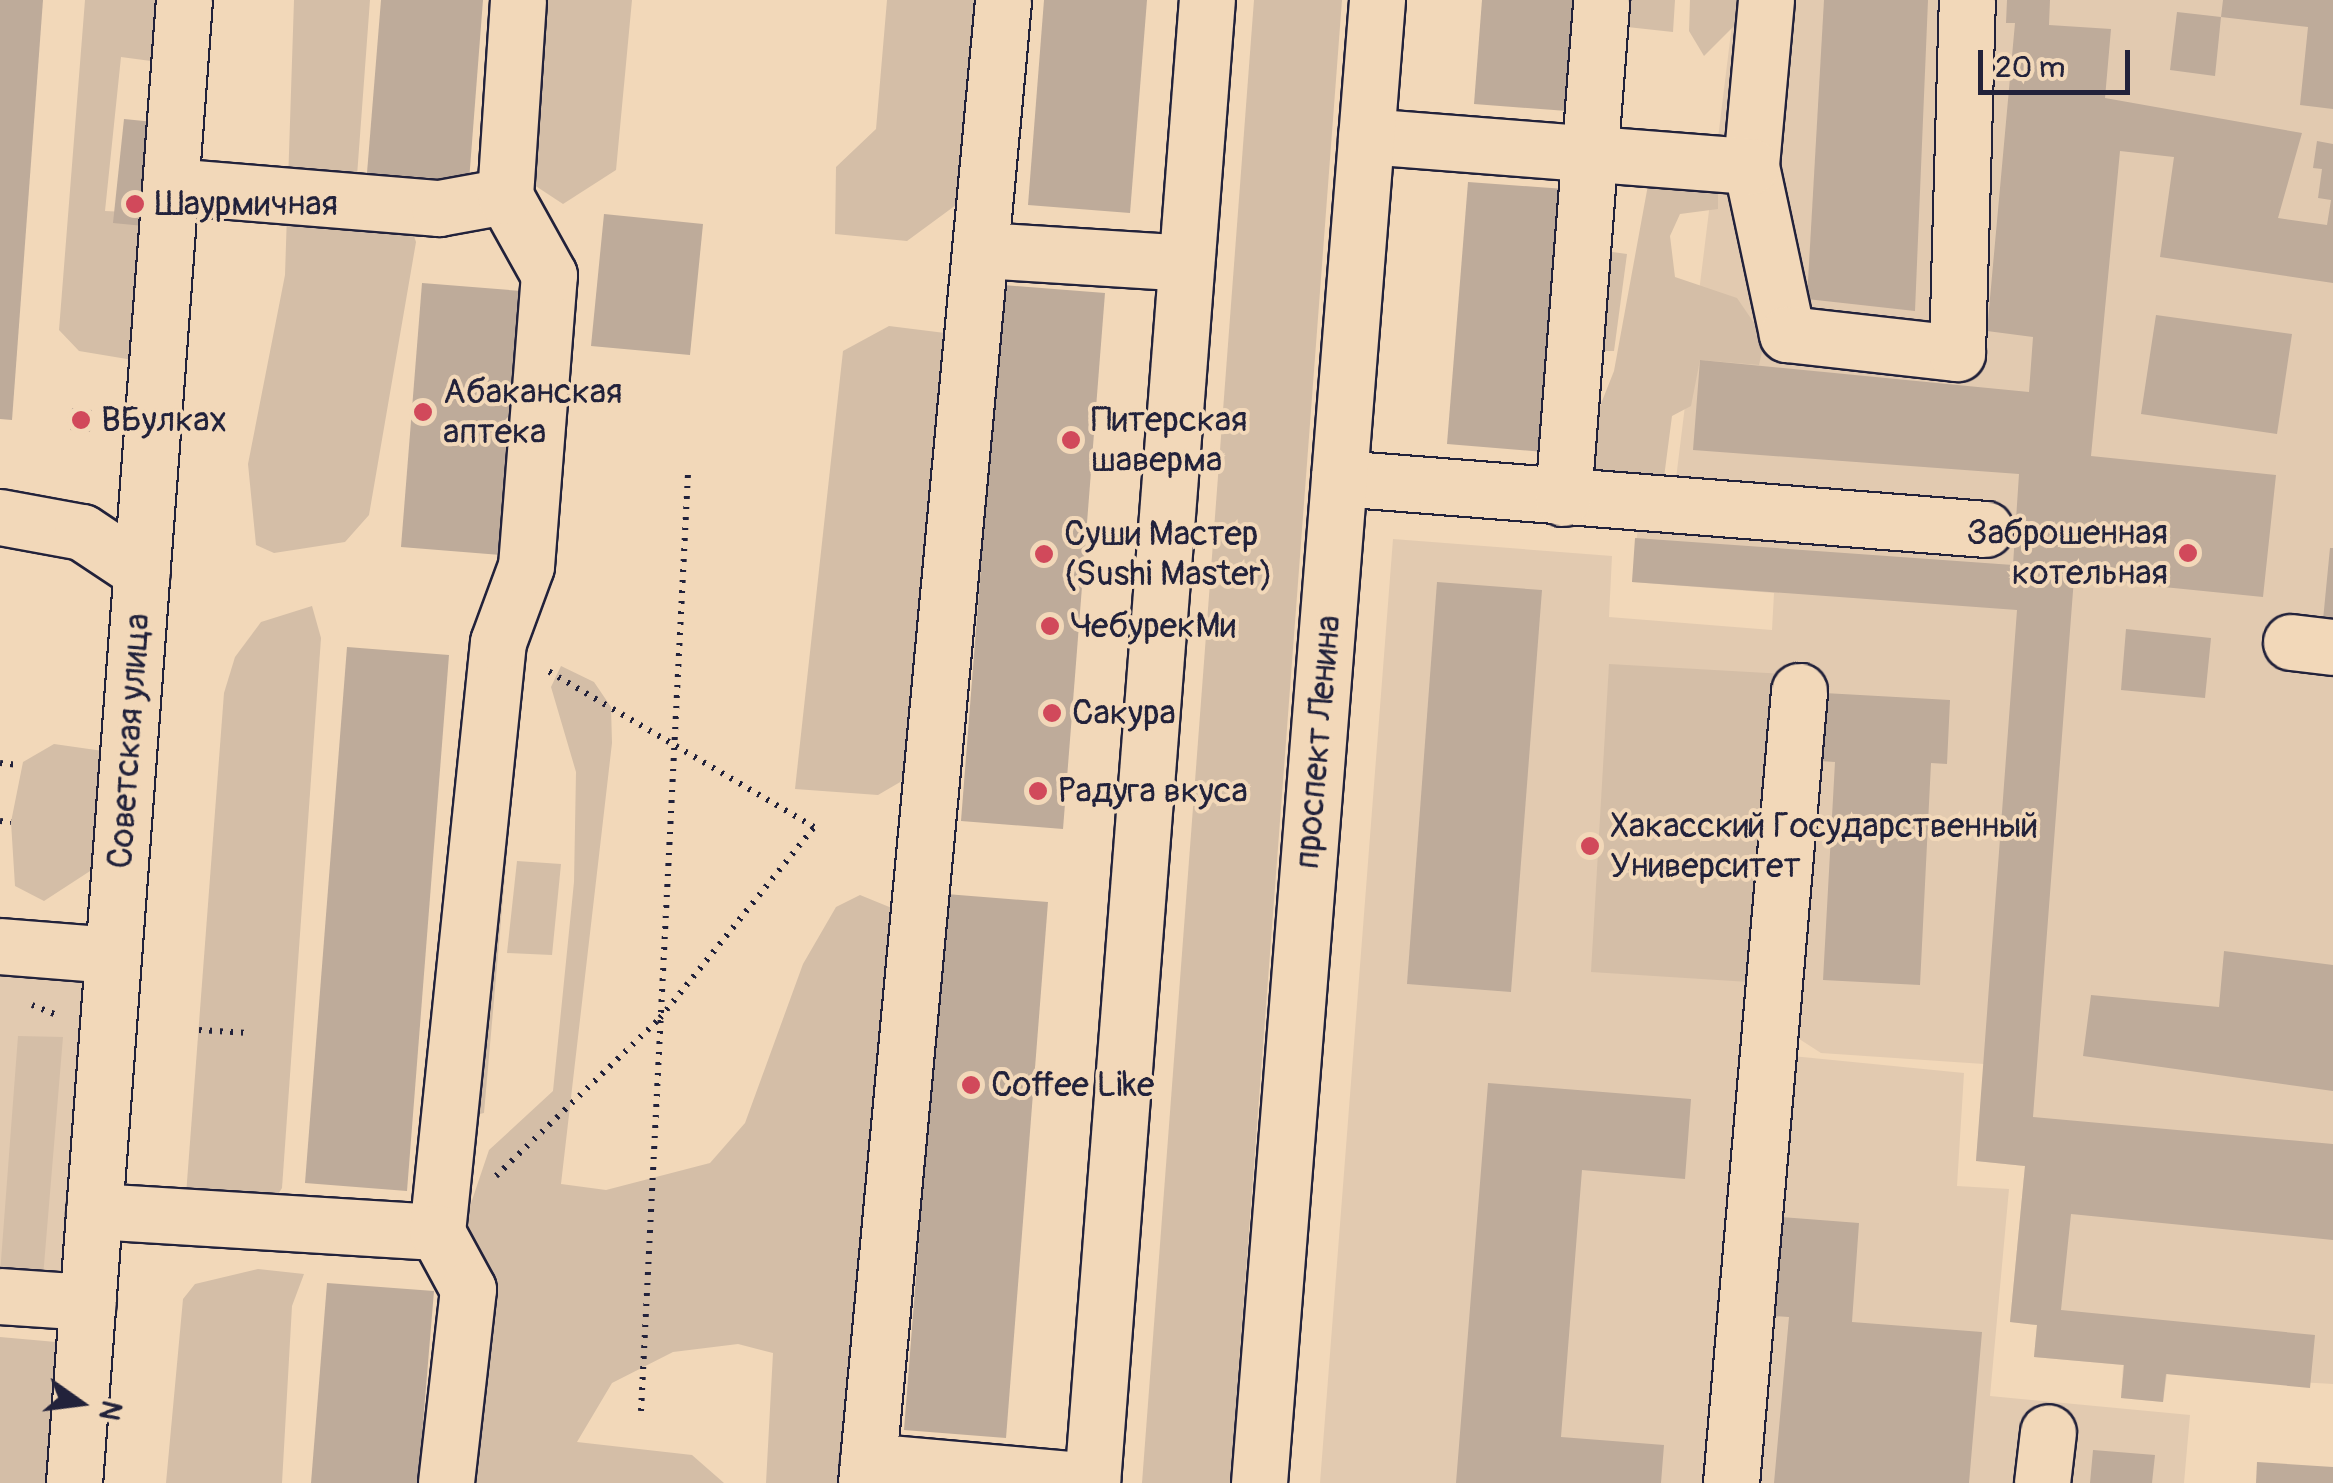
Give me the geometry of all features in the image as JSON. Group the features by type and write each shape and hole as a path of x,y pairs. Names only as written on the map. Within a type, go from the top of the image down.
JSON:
{"street":[{"name":"Советская улица","path":"74,1483 184,0"},
{"path":"446,1483 468,1289 437,1232 498,642 526,566 549,275 505,196 518,0"},
{"path":"1002,0 867,1472 1092,1482 1207,0"},
{"name":"проспект Ленина","path":"1259,1483 1377,0"},
{"path":"1563,498 1601,0"},
{"path":"1766,0 1751,166 1786,334 1956,353 1967,0"},
{"path":"1366,136 1751,166"},
{"path":"170,186 439,208 505,196"},
{"path":"982,250 1186,263"},
{"path":"1340,478 1985,529"},
{"path":"0,517 82,532 142,572"},
{"path":"1730,1483 1799,691"},
{"path":"0,946 113,955"},
{"path":"94,1211 437,1232"},
{"path":"0,1296 88,1302"}],"path":[{"path":"641,1411 688,472"},
{"path":"437,1232 660,1018 814,827 498,642"},
{"path":"0,763 20,765"},
{"path":"0,821 11,822"},
{"path":"21,1000 75,1022"},
{"path":"199,1030 249,1033"}],"shaded area":[{"path":"85,0 171,0 166,63 121,57 105,211 168,214 133,360 79,351 59,330"},
{"path":"294,0 370,0 357,176 410,224 416,242 369,515 345,542 274,553 256,545 248,464 285,275"},
{"path":"540,0 632,0 616,170 563,204 525,179"},
{"path":"887,0 975,0 956,205 907,241 835,234 836,167 876,129"},
{"path":"1254,0 1342,0 1230,1483 1142,1483"},
{"path":"1621,0 1675,0 1673,32 1618,26"},
{"path":"1690,0 1748,0 1748,12 1704,56 1689,31"},
{"path":"1735,0 2333,0 2333,1384 2167,1374 2163,1402 2121,1398 2123,1365 2034,1357 2037,1325 2010,1322 2025,1166 1976,1161 1984,1064 1821,1053 1793,1035 1792,1056 1964,1073 1957,1186 2009,1189 1990,1396 2190,1415 2184,1483 1320,1483 1393,539 1612,556 1609,617 1772,630 1774,593 1632,582 1641,499 1674,495"},
{"path":"1650,174 1718,184 1718,209 1680,214 1670,236 1675,277 1737,298 1765,339 1759,365 1700,360 1691,406 1672,416 1663,485 1602,481 1585,444 1614,371"},
{"path":"1598,250 1627,254 1614,351 1584,351"},
{"path":"889,326 945,333 957,358 919,771 878,795 795,789 843,351"},
{"path":"312,606 321,638 282,1188 275,1199 186,1195 224,693 235,657 261,622"},
{"path":"1609,664 1783,674 1765,983 1591,972"},
{"path":"561,666 594,682 611,707 612,743 561,1184 606,1190 710,1163 745,1123 803,964 836,907 860,895 904,913 854,1483 766,1483 773,1353 738,1344 673,1352 612,1383 577,1442 692,1455 724,1483 472,1483 476,1271 465,1221 489,1150 553,1091 574,882 576,772 551,687"},
{"path":"520,705 484,1113 475,1115"},
{"path":"54,744 103,751 107,860 44,901 15,886 11,822 23,762"},
{"path":"517,861 561,864 552,955 507,953"},
{"path":"0,958 98,965 71,1313 0,1308"},
{"path":"18,1036 63,1037 43,1277 0,1274"},
{"path":"258,1269 304,1274 292,1306 282,1483 166,1483 183,1299 195,1284"},
{"path":"0,1337 56,1342 69,1374 63,1483 0,1483"}],"building":[{"path":"0,0 43,0 12,420 0,419"},
{"path":"381,0 483,0 469,181 367,173"},
{"path":"1044,0 1147,0 1130,213 1028,205"},
{"path":"1482,0 1576,0 1567,111 1474,104"},
{"path":"1824,0 1928,0 1915,311 1807,299"},
{"path":"2007,0 2050,0 2049,25 2111,29 2105,98 2302,133 2278,218 2327,225 2331,200 2318,198 2322,169 2313,168 2317,141 2333,144 2333,283 2160,257 2174,157 2120,151 2091,456 2276,475 2263,597 2074,578 2033,1117 2333,1144 2333,1240 2071,1214 2061,1310 2315,1335 2310,1388 2166,1374 2163,1402 2121,1398 2124,1365 2034,1357 2037,1325 2010,1322 2025,1166 1976,1161 2017,610 1632,582 1635,538 2013,565 2019,474 1693,450 1700,360 2029,392 2033,337 1987,331 2015,23 2006,23"},
{"path":"2223,0 2333,0 2333,109 2300,105 2308,27 2221,17"},
{"path":"2177,12 2221,17 2215,76 2170,70"},
{"path":"124,119 154,122 144,226 113,223"},
{"path":"1468,182 1565,189 1544,452 1447,444"},
{"path":"604,214 703,224 690,355 591,346"},
{"path":"422,283 534,292 513,556 401,547"},
{"path":"1003,285 1105,293 1063,829 961,821"},
{"path":"2156,315 2292,334 2277,434 2141,414"},
{"name":"ВБулках","path":"72,408 92,410 90,432 70,430"},
{"path":"2333,548 2333,621 2323,620"},
{"path":"1437,582 1542,590 1511,992 1407,984"},
{"path":"2126,629 2211,638 2205,698 2121,690"},
{"path":"347,647 449,655 407,1191 305,1183"},
{"path":"1824,693 1950,700 1947,764 1931,763 1920,985 1823,980 1835,762 1820,761"},
{"path":"946,894 1048,902 1006,1438 904,1430"},
{"path":"2224,951 2333,965 2333,1091 2083,1056 2091,995 2219,1007"},
{"path":"1488,1083 1691,1099 1685,1179 1582,1170 1561,1437 1664,1445 1661,1483 1456,1483"},
{"path":"1781,1217 1859,1223 1852,1322 1982,1332 1969,1483 1774,1483 1789,1317 1772,1316"},
{"path":"327,1283 434,1291 418,1483 311,1483"},
{"path":"2093,1450 2155,1455 2152,1483 2090,1483"},
{"path":"2257,1462 2333,1467 2333,1483 2256,1483"}],"place":[{"name":"Шаурмичная","path":"135,204"},
{"name":"Абаканская аптека","path":"423,412"},
{"name":"ВБулках","path":"81,420"},
{"name":"Питерская шаверма","path":"1071,440"},
{"name":"Заброшенная котельная","path":"2188,553"},
{"name":"Суши Мастер (Sushi Master)","path":"1044,554"},
{"name":"ЧебурекМи","path":"1050,626"},
{"name":"Сакура","path":"1052,713"},
{"name":"Радуга вкуса","path":"1038,791"},
{"name":"Хакасский Государственный Университет","path":"1590,846"},
{"name":"Coffee Like","path":"971,1085"}]}
